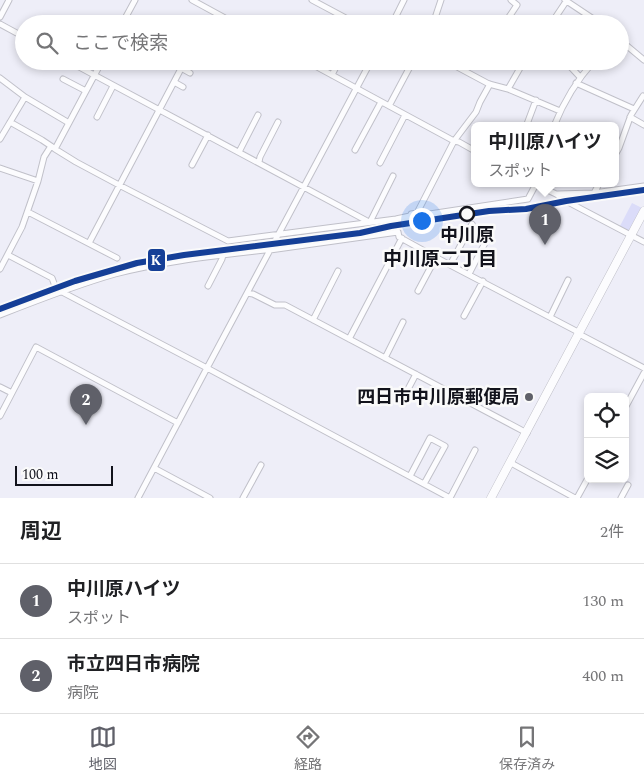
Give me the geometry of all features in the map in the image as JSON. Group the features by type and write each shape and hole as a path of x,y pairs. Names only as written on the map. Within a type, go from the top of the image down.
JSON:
{"street":[{"path":"0,17 9,0"},
{"path":"127,15 135,0"},
{"path":"192,0 220,15"},
{"path":"312,0 340,15"},
{"path":"396,15 404,0"},
{"path":"436,15 441,0"},
{"path":"510,15 517,5 511,0"},
{"path":"557,15 566,0 588,15"},
{"path":"0,24 15,32"},
{"path":"629,48 644,60"},
{"path":"84,70 370,222"},
{"path":"0,269 28,212 44,157 53,148 69,123 98,70"},
{"path":"89,243 180,70"},
{"path":"187,70 190,73"},
{"path":"323,70 471,149"},
{"path":"332,75 334,70"},
{"path":"138,498 367,70"},
{"path":"389,106 408,70"},
{"path":"463,70 490,84 508,89 560,111"},
{"path":"508,89 519,70"},
{"path":"573,70 580,77"},
{"path":"556,122 576,82 586,70"},
{"path":"0,78 25,97 69,123"},
{"path":"64,79 86,90"},
{"path":"174,82 183,87"},
{"path":"576,82 634,109"},
{"path":"416,213 454,141 476,112 490,84"},
{"path":"97,117 114,86"},
{"path":"619,148 634,109 643,96"},
{"path":"0,139 25,97"},
{"path":"528,122 536,100"},
{"path":"355,150 381,102"},
{"path":"380,164 405,114"},
{"path":"239,152 258,115"},
{"path":"630,118 644,125"},
{"path":"10,122 76,162 227,240 404,218 420,212 423,215 528,199 534,187"},
{"path":"259,162 278,122"},
{"path":"192,165 208,136"},
{"path":"0,168 38,181"},
{"path":"370,222 393,176"},
{"path":"556,194 594,193 644,186"},
{"path":"542,187 644,242"},
{"path":"594,193 597,187"},
{"path":"492,498 644,211"},
{"path":"28,212 117,258"},
{"path":"450,265 472,224"},
{"path":"0,315 62,291 141,268 398,232 402,238 437,258 644,368"},
{"path":"349,339 402,238"},
{"path":"469,274 484,243"},
{"path":"0,252 52,278 55,286 62,291 450,498 475,450"},
{"path":"208,286 223,255"},
{"path":"418,291 437,258"},
{"path":"313,320 338,271"},
{"path":"550,317 568,280"},
{"path":"464,316 483,281"},
{"path":"247,293 275,305 285,305 526,433"},
{"path":"385,358 403,322"},
{"path":"0,416 36,347 178,423"},
{"path":"629,401 644,373"},
{"path":"406,393 416,374"},
{"path":"0,386 12,393"},
{"path":"410,476 430,438 445,446 424,484"},
{"path":"510,463 576,498 585,483"},
{"path":"243,498 262,464"},
{"path":"154,468 210,498"},
{"path":"621,498 628,486"}],"shaded area":[{"path":"632,203 642,208 630,231 620,226"}],"transit line":[{"name":"K","path":"0,309 75,281 137,263 184,255 360,233 391,226 489,211 526,209 566,201 644,190"}],"place":[{"name":"中川原","path":"467,214"},
{"name":"中川原ハイツ","path":"545,245"},
{"name":"四日市中川原郵便局","path":"529,397"},
{"name":"市立四日市病院","path":"86,425"}],"district":[{"name":"中川原二丁目","path":"440,258"}]}
